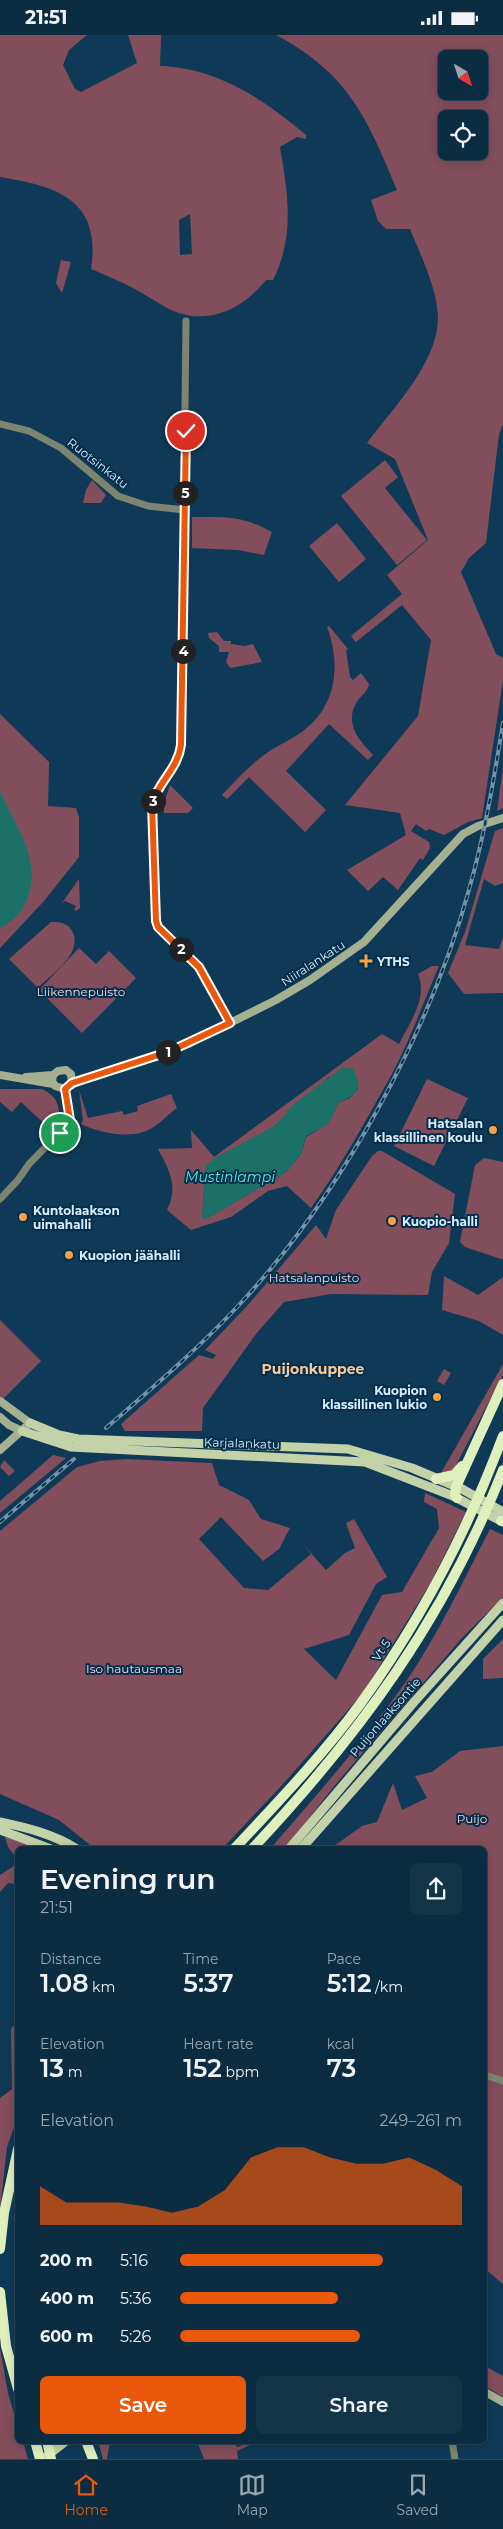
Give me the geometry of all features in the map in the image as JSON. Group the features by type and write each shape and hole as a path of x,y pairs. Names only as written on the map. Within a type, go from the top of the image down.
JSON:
{"highway":[{"path":"458,1491 467,1459 503,1384"},
{"name":"Vt 5","path":"237,1846 320,1753 360,1703 393,1655 454,1550 471,1515 503,1436"},
{"path":"436,1479 454,1475 467,1459"},
{"name":"Vt 5","path":"255,1846 323,1772 392,1680 421,1635 462,1563 503,1471"},
{"path":"0,2249 4,2213 15,2163"},
{"path":"0,2292 6,2346 15,2378"},
{"path":"36,2444 42,2459"},
{"path":"48,2444 51,2459"},
{"path":"87,2444 93,2459"},
{"path":"95,2444 98,2459"}],"main road":[{"name":"Niiralankatu","path":"72,1083 168,1052 291,992 364,942 457,839 471,829 503,819"},
{"path":"0,1075 53,1079 62,1070 71,1074 72,1083 65,1089 57,1088 53,1079"},
{"name":"Niiralankatu","path":"71,1074 98,1074"},
{"path":"0,1401 30,1423 0,1450"},
{"path":"0,1417 9,1425 22,1431"},
{"name":"Karjalankatu","path":"30,1423 59,1435 78,1439 348,1449 412,1468 458,1491"},
{"name":"Karjalankatu","path":"22,1431 71,1447 365,1462 458,1491"},
{"path":"458,1491 502,1519"},
{"name":"Puijonlaaksontie","path":"291,1846 414,1702 503,1603"},
{"name":"Puijonlaaksontie","path":"303,1846 503,1620"},
{"path":"0,1822 31,1828 56,1837 72,1846"},
{"path":"0,1830 43,1846"},
{"path":"487,2393 503,2402"},
{"path":"42,2459 62,2444"}],"street":[{"path":"186,321 181,745 178,760 159,787 152,804 156,925 199,967 230,1023"},
{"name":"Ruotsinkatu","path":"0,424 29,431 57,445 81,463 110,490 122,497 148,506 185,510"},
{"path":"0,1199 18,1180 29,1164 68,1125 70,1111 65,1089"},
{"path":"487,2076 503,2081"},
{"path":"452,2444 454,2459"}],"green space":[{"path":"0,35 87,35 69,50 63,65 75,89 81,92 137,63 128,35 161,35 160,66 181,68 220,79 239,88 273,109 306,135 306,139 297,137 280,147 288,215 284,247 280,264 273,280 266,280 246,300 235,307 223,313 210,316 183,314 169,309 128,285 91,269 93,245 89,226 82,212 71,200 39,185 0,177","holes":["190,214 192,254 180,255 179,220"]},
{"path":"276,35 503,35 503,424 499,434 486,543 469,558 461,572 496,654 503,658 503,680 482,818 468,822 444,835 429,829 426,831 416,824 411,831 429,842 430,848 423,860 420,858 398,890 383,877 368,891 347,870 406,835 400,813 345,805 418,716 431,640 402,605 356,642 351,636 402,594 387,575 428,540 395,459 367,443 401,400 431,351 436,334 437,306 428,272 410,229 386,229 378,221 371,200 397,190 376,141 365,119 352,100 321,65"},
{"path":"61,260 71,262 62,293 56,283"},
{"path":"385,460 398,477 385,488 427,540 397,565 341,496"},
{"path":"92,480 106,495 101,503 83,503 86,490"},
{"path":"192,517 233,518 261,526 272,532 264,555 238,550 192,548"},
{"path":"337,523 366,559 339,582 309,546"},
{"path":"329,626 348,649 346,650 350,677 353,680 361,673 369,684 354,708 352,723 362,743 373,755 368,760 329,724 286,771 326,810 305,832 249,777 227,799 222,795 253,764 303,731 323,709 329,697 335,670 334,655 327,627"},
{"path":"217,632 224,641 231,641 231,644 245,646 253,644 262,662 230,668 226,662 229,652 219,652 219,646 209,638 208,633"},
{"path":"0,714 49,762 48,806 76,808 79,817 79,857 44,901 0,948"},
{"path":"503,768 503,808 497,811"},
{"path":"170,785 193,808 188,813 164,813 164,803"},
{"path":"503,828 503,883 495,886 484,879 465,945 499,949 503,937 503,993 464,994 448,973 465,932 495,831"},
{"path":"79,879 80,908 76,911 74,910 76,906 65,901 62,903"},
{"path":"51,922 67,925 73,933 75,941 73,949 64,963 38,988 9,959"},
{"name":"Liikennepuisto","path":"79,948 96,964 109,951 136,978 82,1033 39,990"},
{"path":"432,966 439,966 395,1068 332,1177 311,1208 287,1186 268,1191 231,1217 191,1230 167,1210 172,1193 171,1178 158,1149 192,1148 191,1130 214,1157 382,1034 399,1044 419,1001 421,983 418,974","holes":["354,1069 358,1089 350,1098 339,1102 331,1118 321,1128 306,1137 301,1154 286,1172 206,1219 202,1217 206,1166 276,1125 329,1077"]},
{"path":"427,1079 468,1098 434,1166 394,1146"},
{"path":"0,1089 42,1089 47,1091 56,1101 59,1109 59,1119 50,1129 21,1102 12,1112 0,1102"},
{"path":"79,1090 88,1118 122,1111 124,1115 138,1111 137,1106 171,1094 177,1108 158,1124 139,1133 122,1134 95,1130 81,1124 83,1120"},
{"name":"Hatsalanpuisto","path":"378,1151 382,1151 455,1194 449,1243 432,1272 428,1295 331,1294 284,1302 256,1334 203,1408 202,1431 125,1431 121,1424 199,1355 213,1359 216,1355 205,1350 248,1305 316,1225 326,1239 336,1210 372,1156"},
{"path":"484,1158 503,1162 503,1259 465,1247 460,1242 475,1165"},
{"path":"444,1276 478,1295 503,1277 503,1335 479,1321 442,1310"},
{"path":"0,1320 41,1361 3,1399 0,1397"},
{"path":"503,1364 503,1375 455,1467 449,1472 441,1473"},
{"path":"444,1369 451,1373 444,1385 437,1381"},
{"path":"53,1455 66,1458 0,1513 0,1501"},
{"name":"Iso hautausmaa","path":"126,1459 212,1463 219,1485 249,1500 261,1519 290,1528 279,1549 263,1561 221,1517 199,1539 244,1588 268,1590 311,1554 302,1543 326,1570 345,1553 355,1548 346,1523 354,1519 387,1577 376,1584 349,1635 304,1649 336,1680 382,1595 402,1592 439,1528 437,1509 424,1502 425,1493 466,1512 431,1582 363,1693 283,1784 225,1846 91,1846 59,1820 0,1794 0,1531 77,1467 100,1461"},
{"path":"4,1460 15,1471 9,1476 0,1467"},
{"path":"490,1529 503,1535 503,1597 462,1638 335,1785 287,1846 273,1846 357,1747 405,1683 460,1588"},
{"path":"503,1639 503,1678 483,1679 483,1659"},
{"name":"Puijo","path":"503,1746 503,2284 487,2271 487,1846 334,1846 362,1826 377,1822 393,1783 402,1810 427,1798 415,1776 432,1772 460,1751"},
{"path":"5,1837 34,1846 15,1846 15,1856 8,1847"},
{"path":"15,1865 15,1884 8,1883 0,1892 0,1875"},
{"path":"15,2025 15,2125 7,2147 0,2209 0,2098 12,2089 11,2028"},
{"path":"0,2348 8,2393 15,2417 15,2444 24,2444 28,2459 0,2459"},
{"path":"487,2367 503,2376 503,2397 487,2387"},
{"path":"99,2444 110,2444 107,2459 103,2459"},
{"path":"198,2444 234,2444 238,2447 246,2444 250,2445 237,2451 238,2459 204,2459"}],"water":[{"path":"0,791 26,846 32,875 30,889 23,908 18,915 0,928"},
{"name":"Mustinlampi","path":"343,1067 354,1069 358,1081 357,1090 351,1096 339,1102 328,1124 306,1136 301,1154 286,1172 206,1219 202,1217 206,1166 215,1158 276,1125 294,1104"}],"railway":[{"path":"106,1428 174,1369 206,1338 238,1306 276,1263 312,1215 378,1109 432,997 453,941 480,846 493,785 503,723"},
{"path":"0,1522 74,1459"}],"place":[{"name":"YTHS","path":"366,961"},
{"name":"Hatsalan klassillinen koulu","path":"493,1130"},
{"name":"Kuntolaakson uimahalli","path":"23,1217"},
{"name":"Kuopio-halli","path":"392,1221"},
{"name":"Kuopion jäähalli","path":"69,1255"},
{"name":"Kuopion klassillinen lukio","path":"437,1397"}],"district":[{"name":"Puijonkuppee","path":"313,1369"}],"route":[{"path":"60,1133 65,1129 70,1120 65,1089 72,1083 168,1052 230,1023 199,967 156,925 152,804 159,787 178,760 181,745 186,431"}]}
